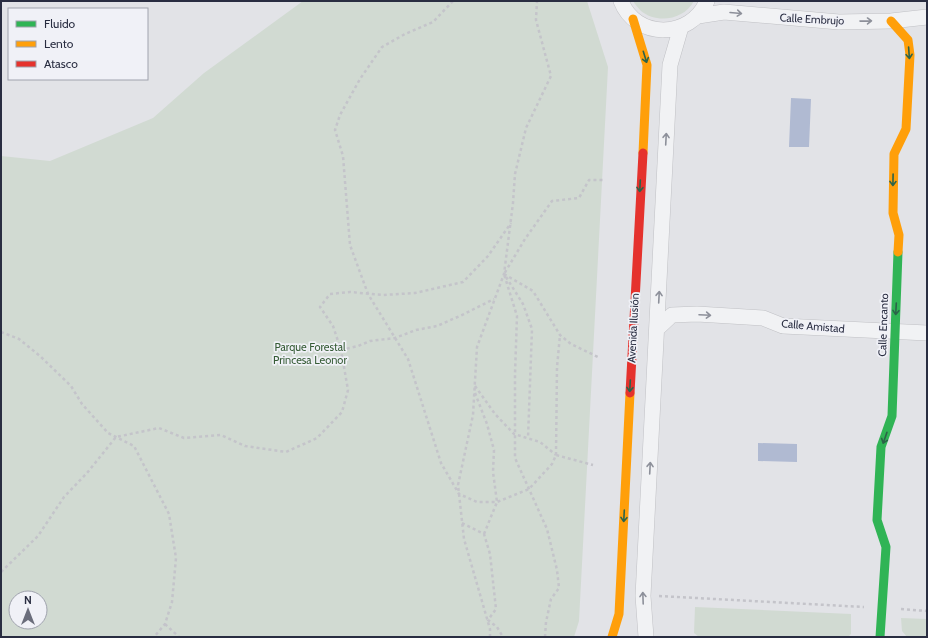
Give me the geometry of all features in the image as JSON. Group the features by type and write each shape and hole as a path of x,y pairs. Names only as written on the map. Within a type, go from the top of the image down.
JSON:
{"street":[{"path":"621,1 623,7 633,19 644,26 656,30 669,30 681,27 690,22 698,16 707,1"},
{"name":"Calle Embrujo","path":"698,16 724,12 839,22 891,21 927,17"},
{"name":"Avenida Ilusión","path":"612,637 619,614 647,65 633,19"},
{"name":"Calle Encanto","path":"880,637 886,547 877,520 881,447 892,416 899,235 893,213 894,154 906,129 910,54 908,40 891,21"},
{"path":"646,637 643,596 670,65 681,27"},
{"name":"Calle Amistad","path":"657,329 672,315 697,314 763,318 783,326 927,333"}],"path":[{"path":"453,1 433,22 405,34 382,47 360,79 340,114 335,130 343,156 350,245 368,294 408,359 441,463 459,494 477,502 497,502 529,489 552,464 556,456 557,367 560,335"},
{"path":"537,1 536,20 551,76 526,128 515,174 511,223 504,274 518,316 515,374 515,458 547,529 557,570 558,588 551,599 546,622 545,637"},
{"path":"490,637 488,620 464,539 458,485 473,415 477,347 504,274 552,201 579,198 589,180 604,180"},
{"path":"1,572 38,536 64,496 87,473 116,437 159,428 184,438 220,435 245,446 286,452 317,438 342,412 348,390 341,350 334,326 320,306 330,294 350,292 383,295 415,293 463,282 488,256 511,223"},
{"path":"504,274 533,291 560,335 572,344 598,357"},
{"path":"504,274 523,304 532,330 528,438"},
{"path":"341,350 358,346 370,341 395,338 416,330 437,326 495,298"},
{"path":"1,332 19,339 40,356 72,386 82,404 108,433 134,446 169,514 176,558 172,602 165,624 154,637"},
{"path":"474,385 495,414 514,434 540,442 556,456 593,465"},
{"path":"474,392 487,424 494,450 493,472 497,502 484,534 490,554 496,609 488,620"},
{"path":"462,523 484,534"},
{"path":"643,596 927,611"},
{"path":"488,620 497,627 503,637"},
{"path":"165,624 179,637"}],"green space":[{"name":"Parque Forestal Princesa Leonor","path":"303,1 587,1 608,67 579,621 574,637 1,637 1,156 50,161 153,118 204,73"},
{"path":"633,1 694,1 690,7 677,16 662,19 647,15 641,11"},
{"path":"695,607 851,614 851,634 848,637 699,637 694,633"},
{"path":"901,618 927,619 927,637 907,637 902,631"}],"water":[{"path":"791,98 811,99 809,147 789,147"},
{"path":"758,443 797,444 797,462 758,461"}],"traffic: fast":[{"path":"880,637 886,547 877,520 881,447 892,416 898,252"}],"traffic: slow":[{"path":"633,19 647,65 643,153"},
{"path":"891,21 908,40 910,55 906,129 894,154 893,213 899,235 898,252"},
{"path":"612,637 619,614 630,393"}],"traffic: jam":[{"path":"630,393 643,153"}]}
